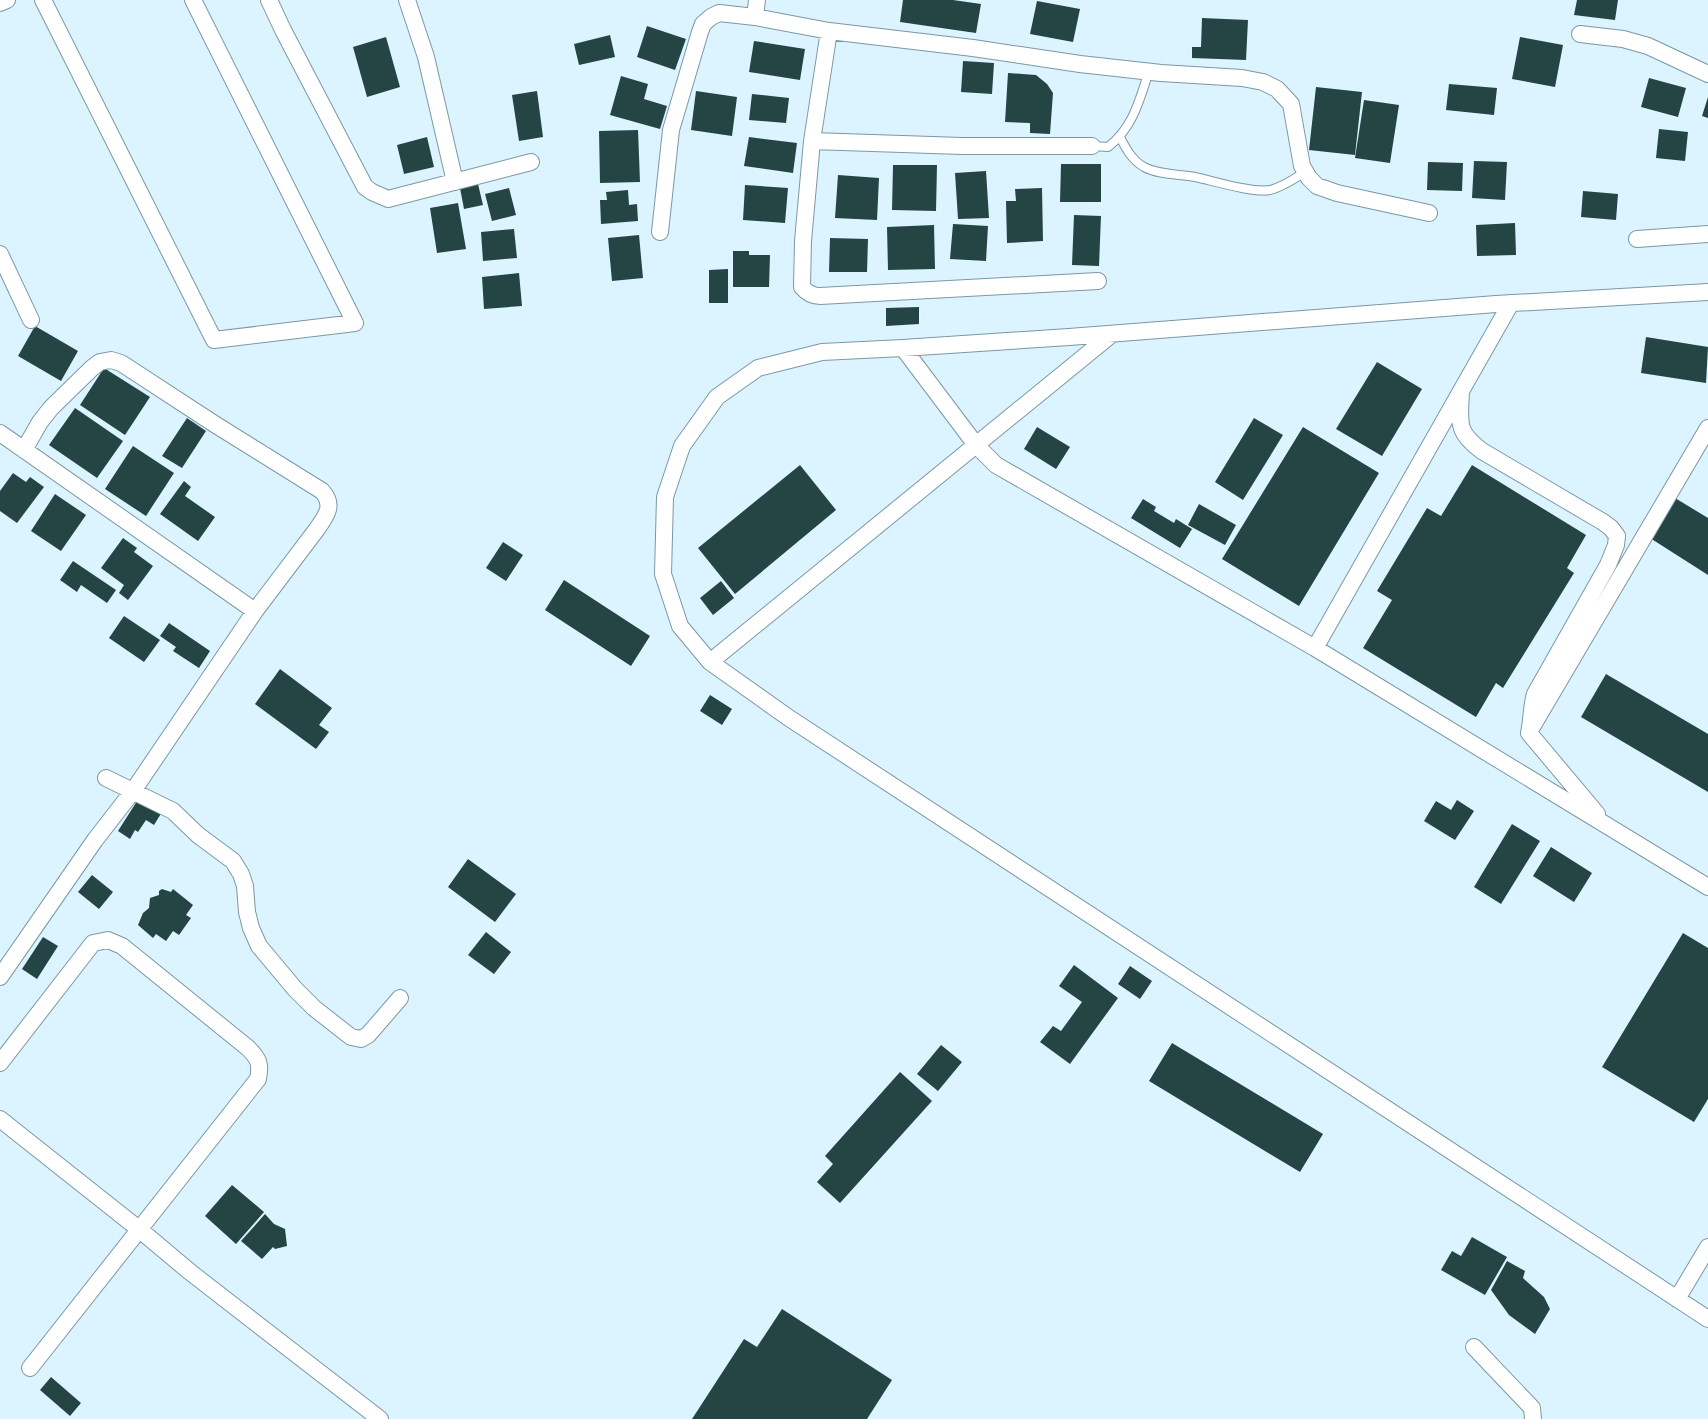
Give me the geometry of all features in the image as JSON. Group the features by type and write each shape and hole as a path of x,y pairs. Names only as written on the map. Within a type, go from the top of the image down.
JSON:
{"street":[{"path":"0,3 6,0"},
{"path":"43,0 214,340 355,323 193,0"},
{"path":"269,0 283,30 365,186 372,192 388,199 531,162"},
{"path":"407,0 426,56 454,182"},
{"path":"755,17 757,0"},
{"path":"660,232 671,130 703,24 718,13 755,17 829,31 973,48 1080,64 1242,78 1263,82 1277,89 1291,104 1302,166 1309,178 1317,186 1337,193 1429,213"},
{"path":"829,31 812,141 801,279 802,287 814,296 1098,281"},
{"path":"1580,34 1623,39 1648,46 1708,74"},
{"path":"812,141 962,146 1092,146"},
{"path":"1637,239 1708,234"},
{"path":"0,254 30,320"},
{"path":"1708,292 1511,304 1112,334 822,352 758,368 717,396 682,446 664,497 663,574 680,626 710,662 789,718 1708,1319"},
{"path":"1315,648 1511,304"},
{"path":"710,662 1112,334"},
{"path":"903,348 976,445 996,465 1315,648 1708,887"},
{"path":"0,977 95,840 133,791 255,611 326,516 329,505 327,497 322,491 216,425 121,362 111,360 100,362 92,368 51,408 40,422 24,450"},
{"path":"1461,391 1461,430 1469,441 1482,451 1604,522 1617,536 1616,545 1608,565 1535,694 1529,733"},
{"path":"1529,733 1708,428"},
{"path":"0,433 255,611"},
{"path":"1529,733 1609,827"},
{"path":"106,778 173,811 198,835 233,861 241,874 245,886 247,912 251,928 259,946 295,989 314,1008 351,1037 361,1039 368,1035 400,998"},
{"path":"0,1063 93,943 108,940 122,946 248,1048 257,1057 260,1068 258,1079 30,1368"},
{"path":"0,1119 140,1230 190,1272 380,1419"},
{"path":"1677,1299 1708,1247"},
{"path":"1474,1347 1532,1408 1533,1419"}],"lane":[{"path":"1092,146 1108,146 1120,137 1136,110 1150,71"},
{"path":"1120,137 1130,154 1137,162 1154,172 1195,177 1261,190 1280,186 1306,172"}],"building":[{"path":"903,0 953,0 981,4 976,33 900,22"},
{"path":"1577,0 1618,0 1615,20 1574,15"},
{"path":"1037,1 1080,9 1073,42 1030,34"},
{"path":"1202,18 1248,20 1246,60 1192,58 1192,47 1201,47"},
{"path":"647,26 686,39 675,70 637,57"},
{"path":"610,35 615,57 579,65 574,44"},
{"path":"386,37 400,87 367,97 353,47"},
{"path":"1520,37 1563,45 1555,87 1512,79"},
{"path":"754,41 805,49 800,80 749,72"},
{"path":"963,61 994,63 992,94 961,92"},
{"path":"1008,73 1036,75 1047,84 1053,93 1050,134 1030,133 1030,123 1005,122"},
{"path":"621,76 648,84 644,99 667,106 660,129 610,115"},
{"path":"1649,78 1686,88 1678,117 1641,107"},
{"path":"1449,84 1497,88 1494,115 1446,110"},
{"path":"1316,87 1362,92 1355,155 1309,150"},
{"path":"537,91 543,137 519,141 512,95"},
{"path":"696,91 737,97 732,136 691,130"},
{"path":"752,94 789,98 786,123 749,120"},
{"path":"1708,97 1708,118 1702,116"},
{"path":"1364,100 1399,105 1390,163 1355,158"},
{"path":"1659,129 1688,132 1685,161 1656,158"},
{"path":"638,130 640,182 600,183 599,131"},
{"path":"427,137 434,167 404,174 397,145"},
{"path":"749,137 797,143 793,173 744,166"},
{"path":"1474,161 1507,162 1505,200 1472,198"},
{"path":"1428,162 1463,163 1462,191 1427,190"},
{"path":"1061,164 1101,164 1101,202 1060,202"},
{"path":"893,165 937,165 936,211 892,210"},
{"path":"986,171 989,218 958,219 955,173"},
{"path":"838,175 879,178 877,220 835,218"},
{"path":"478,184 483,205 464,209 460,188"},
{"path":"745,185 788,188 785,223 743,220"},
{"path":"509,188 516,215 492,221 485,194"},
{"path":"1042,188 1043,241 1007,243 1006,201 1016,201 1015,189"},
{"path":"628,190 629,205 637,204 638,221 601,224 600,200 607,200 606,192"},
{"path":"1583,191 1618,194 1616,220 1581,217"},
{"path":"458,203 466,249 437,253 430,208"},
{"path":"1074,215 1101,216 1099,266 1072,265"},
{"path":"1515,223 1516,255 1477,256 1476,225"},
{"path":"953,224 988,226 986,261 950,259"},
{"path":"934,225 935,269 888,270 887,227"},
{"path":"514,229 517,258 483,261 481,232"},
{"path":"639,235 643,278 612,281 608,238"},
{"path":"830,238 868,239 867,272 829,272"},
{"path":"733,251 749,251 749,255 770,255 769,287 733,287"},
{"path":"728,269 728,303 709,303 709,270"},
{"path":"519,273 522,306 484,309 482,277"},
{"path":"919,307 919,324 886,326 886,308"},
{"path":"35,326 78,351 61,381 18,356"},
{"path":"1646,337 1708,347 1706,383 1641,373"},
{"path":"1377,362 1422,389 1382,456 1336,429"},
{"path":"104,368 150,397 125,435 80,405"},
{"path":"75,408 123,441 97,478 49,445"},
{"path":"187,418 206,431 182,468 162,456"},
{"path":"1254,418 1283,435 1243,500 1215,482"},
{"path":"1037,427 1070,447 1056,469 1024,449"},
{"path":"1303,427 1379,473 1299,606 1222,559"},
{"path":"133,446 174,473 146,516 105,489"},
{"path":"800,465 836,510 735,594 698,548"},
{"path":"1472,465 1586,535 1567,568 1574,573 1503,688 1496,683 1476,717 1363,648 1392,600 1377,591 1427,508 1441,516"},
{"path":"13,473 26,482 30,477 44,487 17,523 0,511 0,491"},
{"path":"184,481 191,487 185,496 215,517 198,541 160,514"},
{"path":"55,494 86,515 61,551 31,531"},
{"path":"1675,498 1708,518 1708,575 1650,538"},
{"path":"1143,499 1156,507 1154,511 1174,523 1176,519 1192,529 1180,548 1131,518"},
{"path":"1199,504 1236,525 1225,545 1188,525"},
{"path":"123,538 137,548 134,552 153,566 128,600 119,593 124,585 101,568"},
{"path":"503,542 523,555 506,581 486,568"},
{"path":"73,561 116,590 107,603 81,585 77,592 60,580"},
{"path":"564,580 650,636 631,666 545,610"},
{"path":"721,581 734,598 713,615 700,598"},
{"path":"124,616 160,640 144,662 109,638"},
{"path":"169,623 210,651 199,668 173,651 176,647 160,636"},
{"path":"280,669 332,708 319,725 329,732 316,749 255,704"},
{"path":"1606,674 1708,734 1708,792 1581,717"},
{"path":"710,695 732,709 722,725 700,711"},
{"path":"139,798 162,812 154,825 146,820 138,832 135,830 130,839 118,831"},
{"path":"1457,800 1474,811 1455,840 1424,821 1436,801 1451,810"},
{"path":"1512,824 1540,841 1501,904 1474,887"},
{"path":"1551,847 1592,873 1574,902 1533,876"},
{"path":"468,859 516,894 495,922 448,887"},
{"path":"92,875 113,892 99,909 78,892"},
{"path":"162,889 171,892 173,889 193,905 186,915 191,918 179,935 173,931 166,941 156,934 153,938 138,925 143,913 149,908 150,898 159,895 159,891"},
{"path":"486,932 511,952 494,974 468,955"},
{"path":"1683,933 1708,948 1708,1099 1694,1122 1602,1067"},
{"path":"43,937 58,946 37,979 22,969"},
{"path":"1074,965 1118,998 1070,1064 1040,1042 1053,1026 1061,1031 1082,1002 1059,986"},
{"path":"1130,966 1152,981 1140,999 1118,984"},
{"path":"1172,1043 1323,1134 1300,1172 1149,1081"},
{"path":"941,1045 962,1062 938,1091 917,1074"},
{"path":"900,1072 932,1101 840,1203 817,1182 833,1164 825,1156"},
{"path":"232,1185 264,1212 236,1244 205,1216"},
{"path":"265,1214 274,1224 285,1229 287,1246 275,1249 273,1247 262,1259 241,1241"},
{"path":"1472,1237 1507,1257 1485,1295 1441,1270 1452,1251 1461,1256"},
{"path":"1507,1261 1525,1271 1523,1278 1544,1297 1550,1309 1535,1334 1509,1315 1491,1290"},
{"path":"782,1309 892,1380 867,1419 692,1419 744,1339 757,1347"},
{"path":"51,1377 81,1403 70,1416 40,1390"}]}
